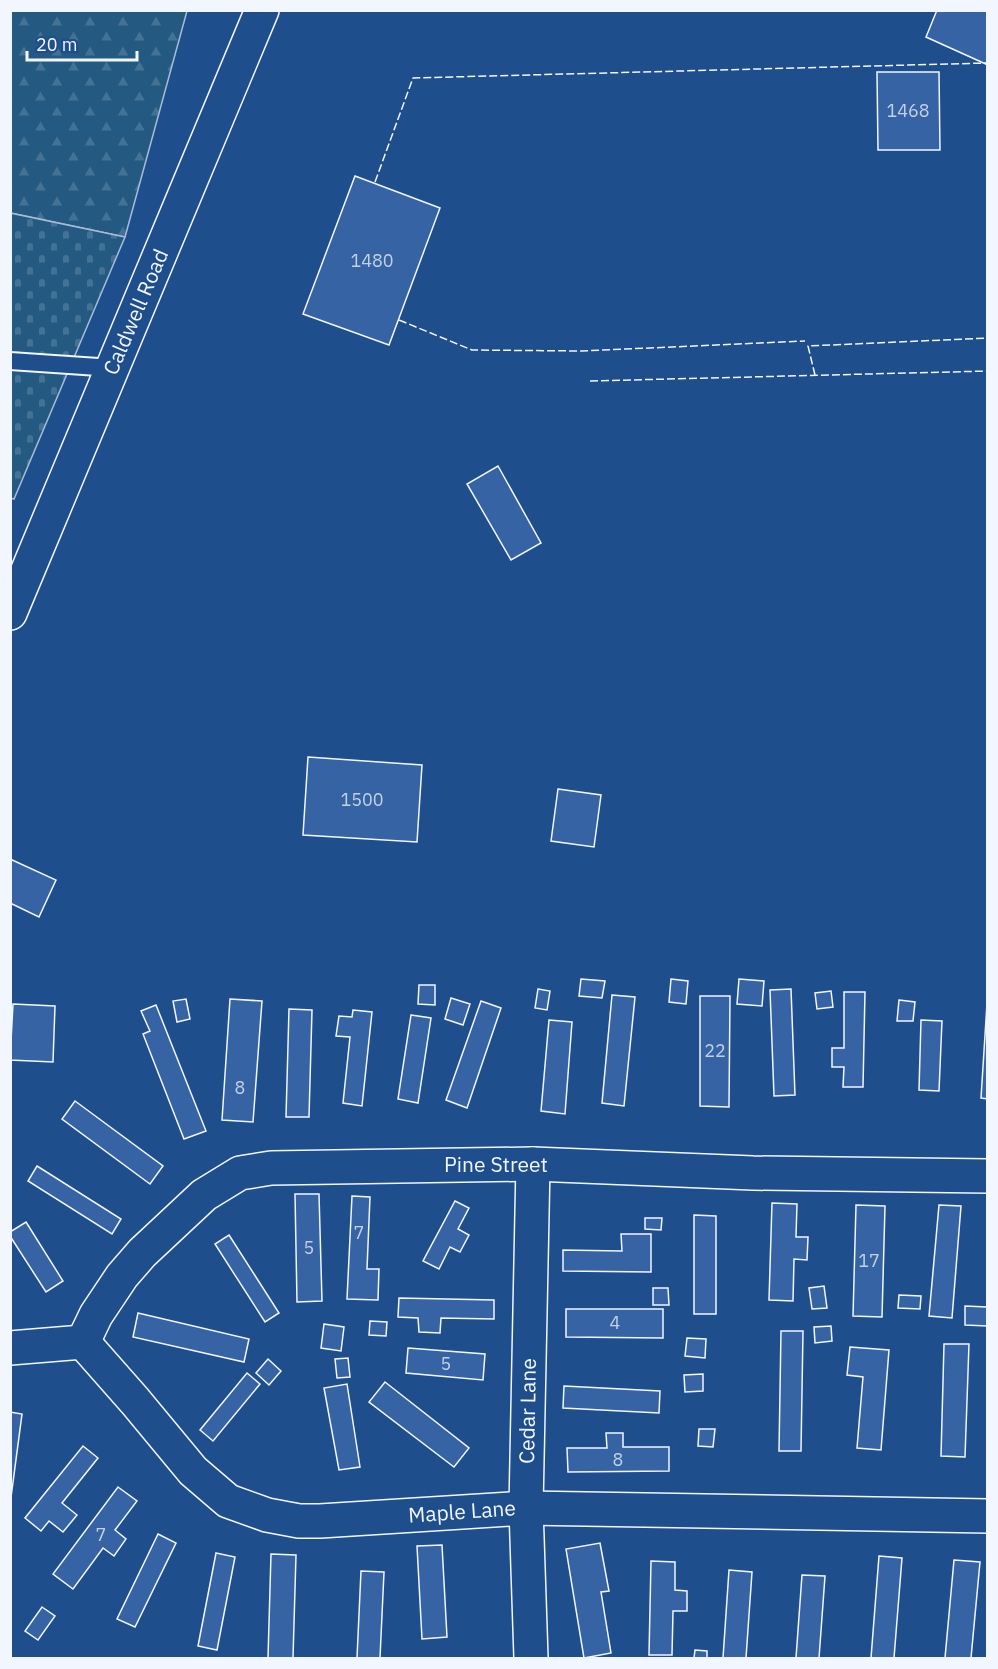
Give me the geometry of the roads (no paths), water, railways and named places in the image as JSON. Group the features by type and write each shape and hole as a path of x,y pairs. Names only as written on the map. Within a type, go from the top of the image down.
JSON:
{"street":[{"name":"Caldwell Road","path":"10,613 262,10"},
{"name":"Pine Street","path":"83,1342 104,1301 142,1253 204,1195 240,1173 271,1168 533,1164 753,1173 987,1176"},
{"name":"Cedar Lane","path":"531,1659 526,1508 533,1164"},
{"path":"10,1348 83,1342"},
{"name":"Maple Lane","path":"83,1342 135,1401 192,1472 228,1501 247,1509 281,1518 320,1521 526,1508 987,1516"}],"lane":[{"path":"10,361 113,368"}]}
